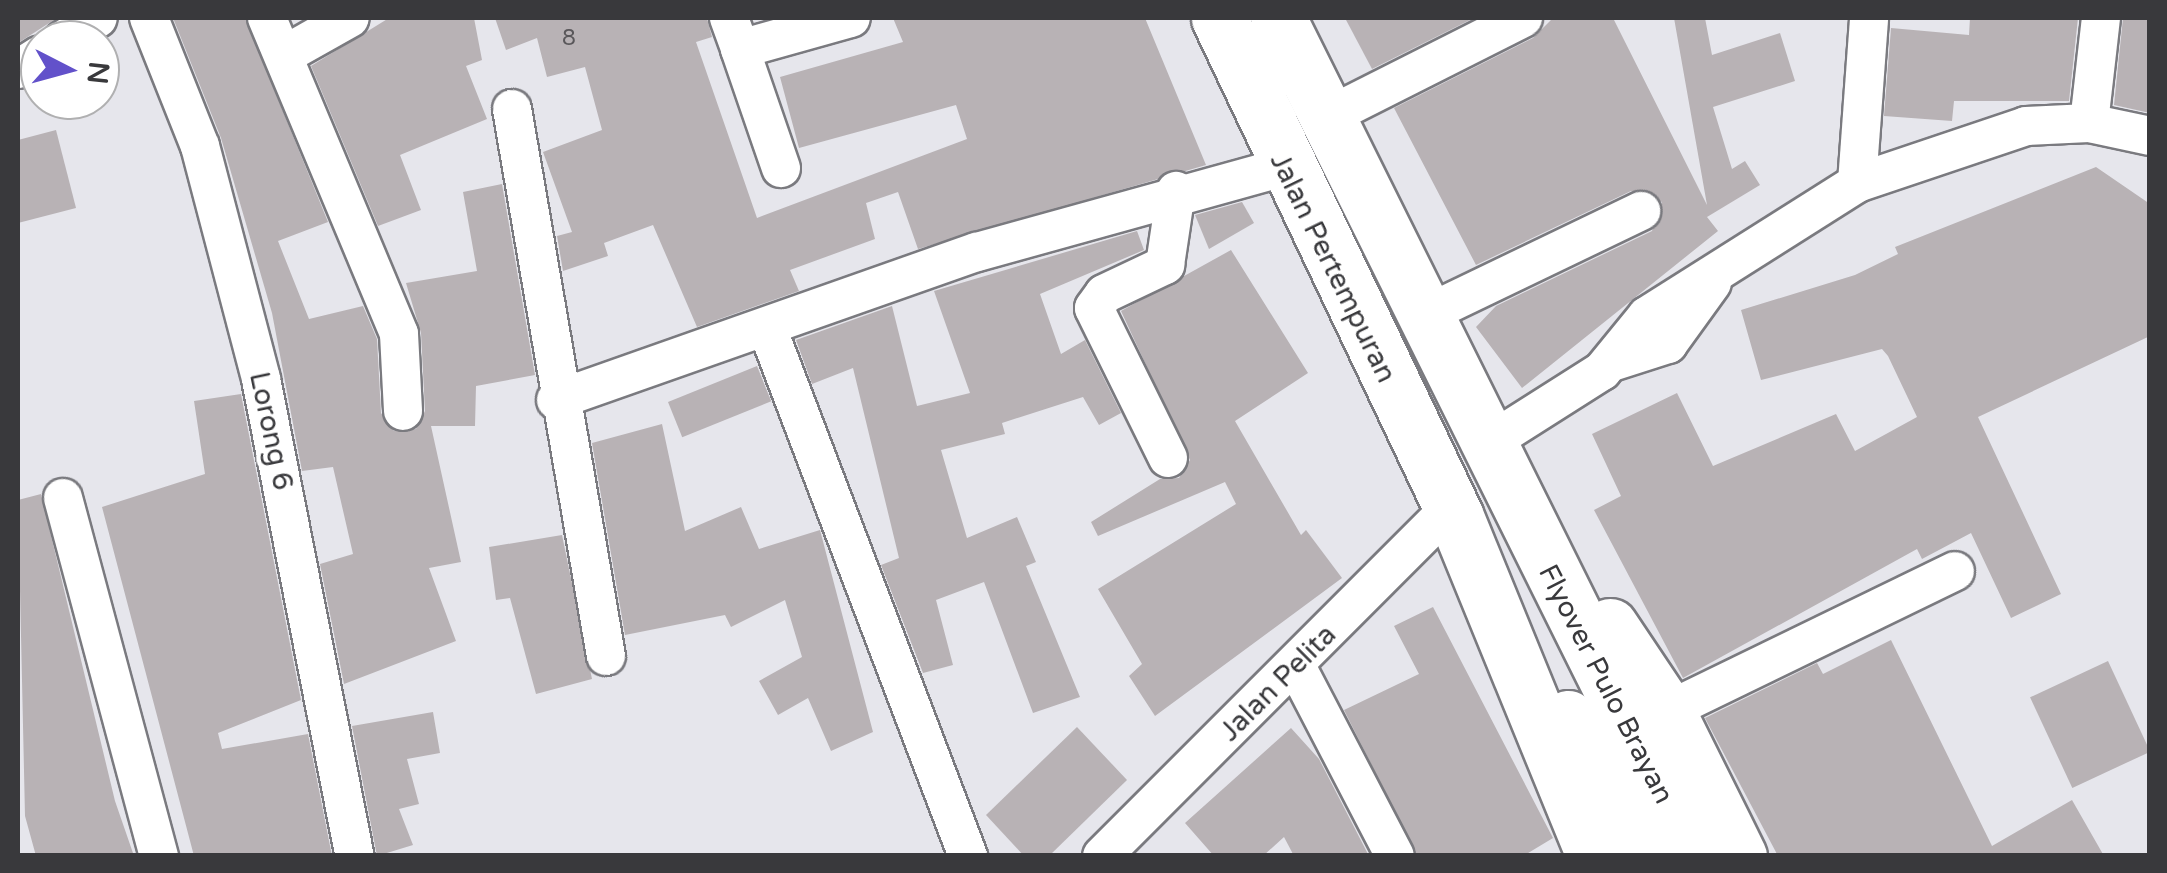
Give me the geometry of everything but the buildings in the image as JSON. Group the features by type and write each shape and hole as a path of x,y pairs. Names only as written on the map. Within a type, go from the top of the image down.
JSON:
{"highway":[{"name":"Jalan Pertempuran","path":"1220,18 1283,167 1474,519 1594,856"},
{"name":"Jalan Pertempuran","path":"1289,21 1323,119 1493,447 1667,712 1739,856"},
{"name":"Jalan Pertempuran","path":"1474,519 1493,447"},
{"name":"Flyover Pulo Brayan","path":"1474,519 1639,856"},
{"name":"Flyover Pulo Brayan","path":"1474,519 1694,856"}],"street":[{"name":"Lorong 6","path":"148,18 200,146 261,379 355,856"},
{"path":"267,18 286,54 399,334 403,410"},
{"path":"286,54 350,18"},
{"path":"781,168 734,33 851,18"},
{"path":"1323,119 1523,18"},
{"path":"1857,183 1869,18"},
{"path":"2089,124 2101,18"},
{"path":"512,109 556,400 606,656"},
{"path":"1493,447 1612,362 1647,316 1857,183 1994,134 2089,124 2150,136"},
{"path":"556,400 769,332 977,252 1176,191 1283,167"},
{"path":"1168,458 1094,308 1164,265 1176,191"},
{"path":"1424,315 1640,211"},
{"path":"769,332 968,856"},
{"path":"63,498 159,856"},
{"name":"Jalan Pelita","path":"1102,856 1296,666 1474,519"},
{"path":"1667,712 1955,571"},
{"path":"1296,666 1396,856"}]}
